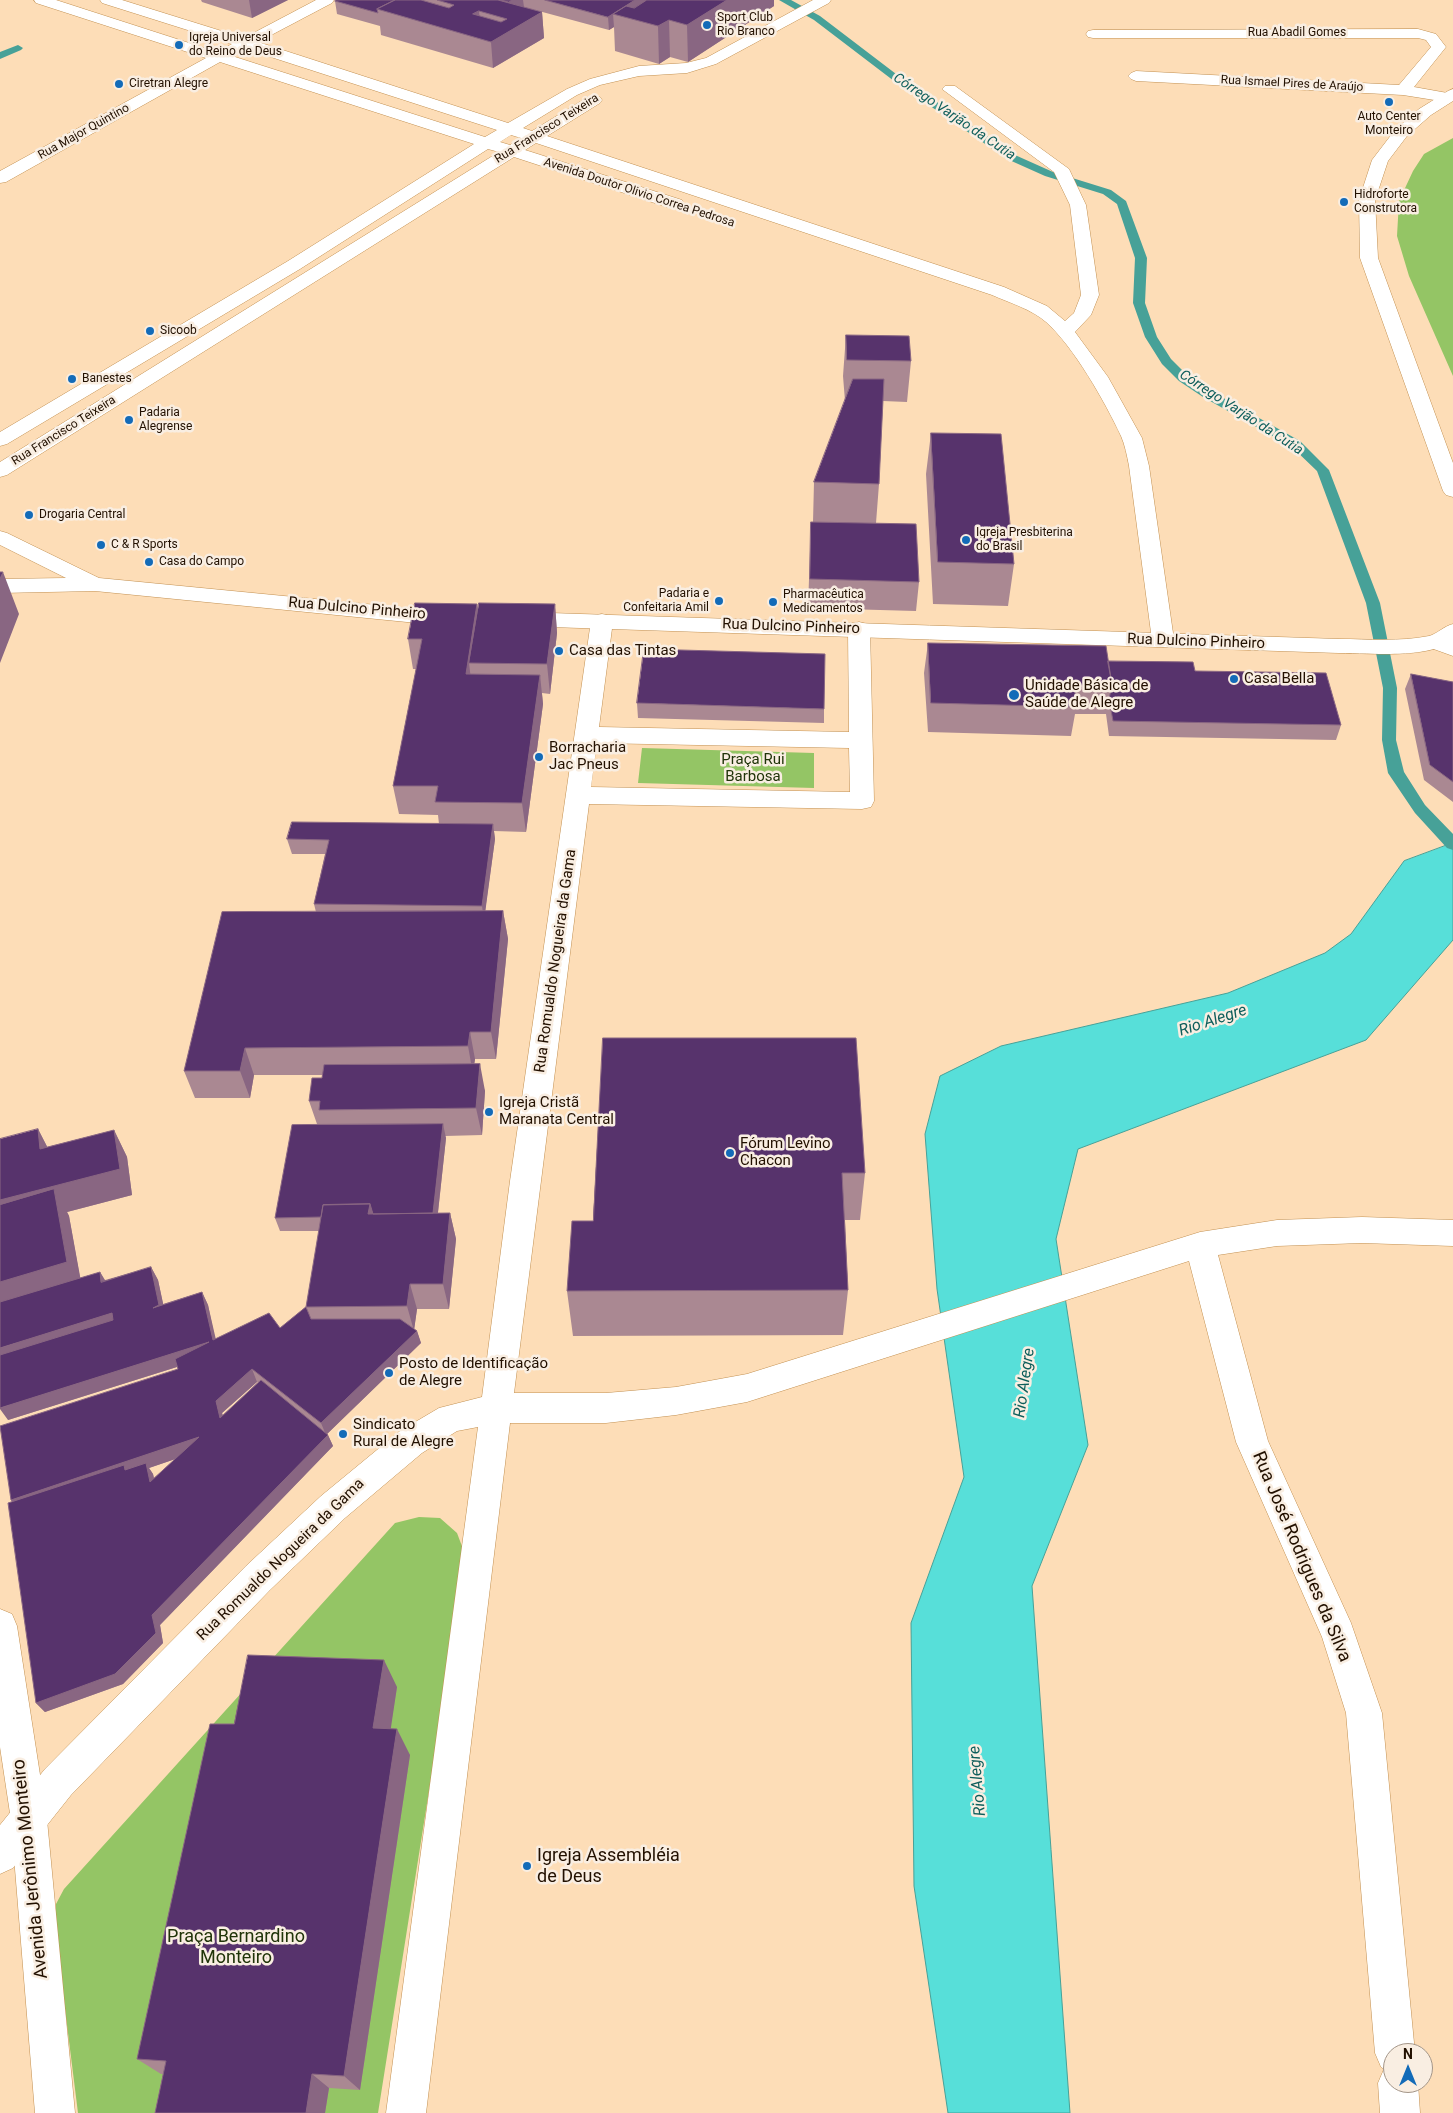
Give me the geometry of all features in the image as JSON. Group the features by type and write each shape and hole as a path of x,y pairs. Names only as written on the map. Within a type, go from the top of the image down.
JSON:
{"main road":[{"name":"Avenida Doutor Olivio Correa Pedrosa","path":"41,0 688,208"},
{"name":"Avenida Doutor Olivio Correa Pedrosa","path":"107,0 247,43 536,137 740,207 998,291 1041,310 1065,331 1098,377 1132,438 1144,501 1164,640"},
{"name":"Rua Major Quintino","path":"0,178 219,57 327,0"},
{"path":"612,80 639,71 687,68 711,61 818,4"},
{"name":"Rua Abadil Gomes","path":"1093,34 1418,34 1430,36 1437,41 1439,47 1429,62 1403,90"},
{"path":"1429,62 1453,54"},
{"name":"Rua Ismael Pires de Araújo","path":"1136,76 1403,90 1450,96"},
{"name":"Rua Francisco Teixeira","path":"0,440 294,265 485,144 572,92 595,82 612,80 612,86 609,89 536,137 0,471"},
{"path":"950,88 1061,168 1078,205 1090,295 1082,315 1065,331 997,308"},
{"path":"1450,96 1425,112 1401,133 1380,160 1367,200 1369,258 1453,490"},
{"path":"0,537 95,584"},
{"path":"0,586 95,584"},
{"name":"Rua Dulcino Pinheiro","path":"95,584 407,616 466,617"},
{"name":"Rua Dulcino Pinheiro","path":"495,618 1339,646 1398,646 1447,641"},
{"path":"602,621 579,795 862,800 859,629"},
{"path":"588,735 861,740"},
{"name":"Rua Romualdo Nogueira da Gama","path":"0,1855 58,1782 251,1585 333,1507 410,1442 450,1418 496,1408 525,1181 579,795"},
{"path":"406,2113 496,1408 606,1408 676,1401 748,1388 1100,1275 1200,1245 1277,1233 1362,1230 1453,1233"},
{"name":"Rua José Rodrigues da Silva","path":"1200,1245 1252,1442 1339,1635 1364,1713 1394,2043"},
{"name":"Avenida Jerônimo Monteiro","path":"0,1626 29,1820 55,2113"},
{"path":"1399,2093 1400,2113"}],"green space":[{"path":"1453,138 1453,376 1409,276 1397,236 1399,201 1413,171 1424,154"},
{"name":"Praça Rui Barbosa","path":"642,748 814,753 814,788 638,783"},
{"name":"Praça Bernardino Monteiro","path":"419,1517 440,1518 457,1533 466,1557 378,2113 78,2113 56,1937 56,1904 64,1889 395,1523"}],"water":[{"name":"Rio Alegre","path":"1453,843 1453,940 1366,1040 1078,1149 1056,1239 1088,1445 1032,1586 1070,2113 948,2113 914,1886 911,1623 964,1477 937,1289 925,1134 940,1076 1001,1046 1228,993 1325,953 1351,934 1404,861"}],"building":[{"path":"336,0 395,0 377,9 378,13"},
{"path":"395,0 421,0 449,8 454,5 437,0 498,0 542,12 491,42 377,9","holes":["479,11 507,19 501,22 473,14"]},
{"path":"545,0 635,0 608,17"},
{"path":"647,0 727,0 687,25 669,20 658,26 613,14 626,6 634,8"},
{"path":"846,335 909,336 911,361 847,360"},
{"path":"853,379 884,379 879,484 814,482"},
{"path":"931,433 1001,434 1014,564 938,562"},
{"path":"811,522 916,524 919,582 810,579"},
{"path":"415,603 477,604 466,674 540,675 522,803 435,802 438,786 393,786 422,639 408,639"},
{"path":"479,603 555,604 547,664 469,663"},
{"path":"928,643 1106,646 1112,685 1074,685 1077,707 931,703"},
{"path":"644,649 825,654 824,709 637,703"},
{"path":"1108,661 1193,662 1195,671 1326,673 1341,725 1113,721 1109,699 1112,685"},
{"path":"1411,674 1453,682 1453,782 1430,765"},
{"path":"292,822 493,824 482,906 314,904 329,840 287,839"},
{"path":"503,911 491,1032 470,1032 468,1046 245,1048 240,1071 184,1071 222,912"},
{"name":"Fórum Levino Chacon","path":"603,1038 856,1038 865,1173 842,1173 848,1290 567,1291 572,1221 593,1221"},
{"path":"480,1064 476,1108 319,1110 320,1101 309,1101 312,1078 322,1078 324,1065"},
{"path":"443,1124 433,1213 373,1214 370,1204 323,1205 321,1217 275,1218 292,1125"},
{"path":"38,1129 40,1149 114,1130 120,1169 0,1200 0,1139"},
{"path":"54,1189 67,1262 0,1282 0,1205"},
{"path":"370,1204 368,1214 450,1213 443,1284 410,1284 407,1306 306,1307 323,1205"},
{"path":"151,1267 159,1305 153,1308 202,1292 213,1340 269,1313 280,1328 307,1306 311,1319 400,1319 417,1331 321,1423 252,1369 216,1401 220,1418 261,1380 328,1435 152,1615 156,1633 115,1674 36,1703 8,1503 124,1465 125,1470 146,1463 150,1482 199,1437 11,1500 0,1426 178,1369 175,1359 209,1342 0,1408 0,1355 113,1320 112,1313 0,1348 0,1302 100,1272 101,1282"},
{"path":"248,1655 384,1660 373,1728 397,1729 344,2076 312,2074 306,2113 155,2113 166,2061 137,2059 210,1724 234,1724"}],"waterway":[{"name":"Córrego Varjão da Cutia","path":"784,0 817,18 897,79 1011,157 1049,174 1107,192 1122,203 1141,258 1139,303 1151,337 1166,361 1183,378 1207,394 1296,444 1323,470 1373,603 1390,688 1389,740 1396,773 1420,809 1453,844"},
{"name":"Córrego Varjão da Cutia","path":"0,56 18,48"}],"place":[{"name":"Sport Club Rio Branco","path":"707,25"},
{"name":"Igreja Universal do Reino de Deus","path":"179,45"},
{"name":"Ciretran Alegre","path":"119,84"},
{"name":"Auto Center Monteiro","path":"1389,102"},
{"name":"Hidroforte Construtora","path":"1344,202"},
{"name":"Sicoob","path":"150,331"},
{"name":"Banestes","path":"72,379"},
{"name":"Padaria Alegrense","path":"129,420"},
{"name":"Drogaria Central","path":"29,515"},
{"name":"Igreja Presbiterina do Brasil","path":"966,540"},
{"name":"C & R Sports","path":"101,545"},
{"name":"Casa do Campo","path":"149,562"},
{"name":"Padaria e Confeitaria Amil","path":"719,601"},
{"name":"Pharmacêutica Medicamentos","path":"773,602"},
{"name":"Casa das Tintas","path":"559,651"},
{"name":"Casa Bella","path":"1234,679"},
{"name":"Unidade Básica de Saúde de Alegre","path":"1014,695"},
{"name":"Borracharia Jac Pneus","path":"539,757"},
{"name":"Igreja Cristã Maranata Central","path":"489,1112"},
{"name":"Fórum Levino Chacon","path":"730,1153"},
{"name":"Posto de Identificação de Alegre","path":"389,1373"},
{"name":"Sindicato Rural de Alegre","path":"343,1434"},
{"name":"Igreja Assembléia de Deus","path":"527,1866"}]}
